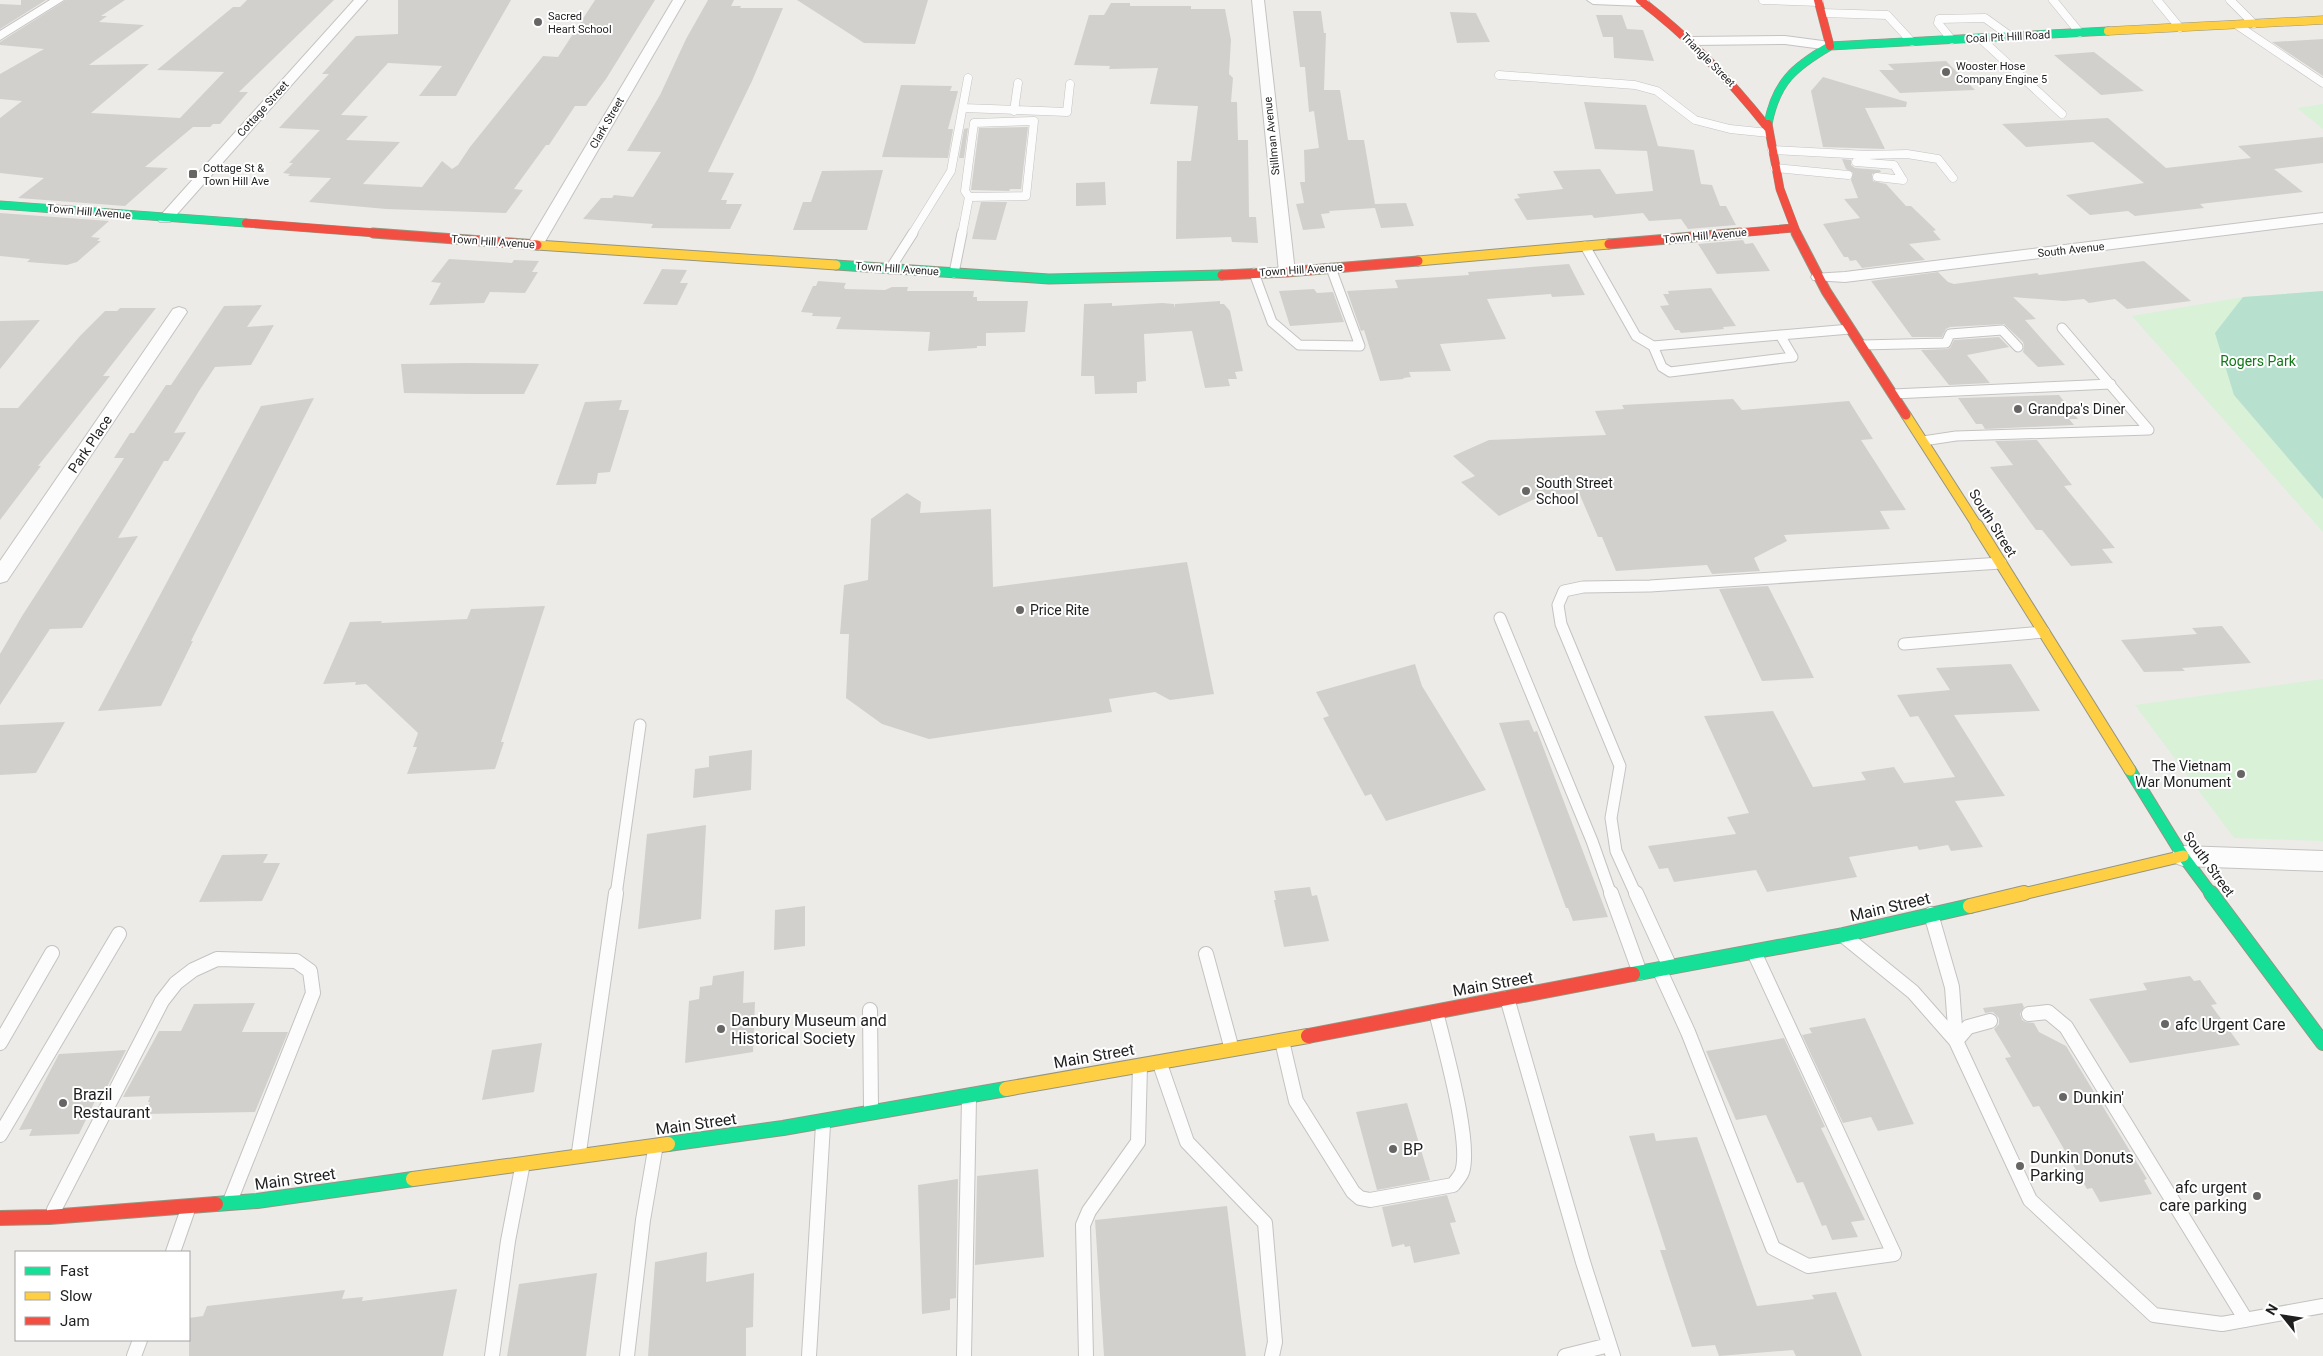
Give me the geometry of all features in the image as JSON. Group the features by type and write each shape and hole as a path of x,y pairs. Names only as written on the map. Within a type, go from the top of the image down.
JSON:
{"street":[{"path":"0,36 58,0"},
{"name":"Cottage Street","path":"165,219 361,0"},
{"name":"Clark Street","path":"535,245 679,0"},
{"name":"Stillman Avenue","path":"1258,0 1287,272"},
{"path":"1593,0 1641,1"},
{"name":"Triangle Street","path":"1641,1 1692,41 1734,86 1769,130"},
{"path":"1820,5 1830,46"},
{"name":"Coal Pit Hill Road","path":"1692,41 1785,40 1830,46 2323,20"},
{"name":"South Street","path":"1830,46 1808,59 1785,78 1771,102 1769,130 1772,152 1793,228 1850,329 2001,563 2184,856 2323,1042"},
{"name":"Town Hill Avenue","path":"0,205 165,219 1049,279 1160,278 1287,272 1793,228"},
{"name":"South Avenue","path":"1819,277 1845,277 2323,218"},
{"name":"Park Place","path":"0,576 179,312"},
{"path":"2184,856 2323,861"},
{"name":"Main Street","path":"0,1218 51,1217 257,1201 656,1146 823,1120 1281,1040 1843,935 2184,856"}],"lane":[{"path":"1763,0 1820,5 1887,15 1912,42"},
{"path":"2053,0 2080,33"},
{"path":"2157,0 2180,28"},
{"path":"2230,0 2254,24"},
{"path":"1952,40 1938,23 1939,19 1985,18 2010,36"},
{"path":"2237,25 2323,83"},
{"path":"1980,38 2062,114"},
{"path":"1499,75 1634,85 1657,91 1695,120 1730,129 1769,130"},
{"path":"890,269 951,171 968,78"},
{"path":"1014,111 1018,83"},
{"path":"963,108 1066,112 1070,84"},
{"path":"954,273 969,196 965,191 974,123 1034,121 1026,196 969,196"},
{"path":"1772,152 1894,165 1903,180 1877,177"},
{"path":"1772,152 1867,155 1906,154 1938,159 1953,178"},
{"path":"1775,168 1848,175"},
{"path":"1585,246 1636,336 1653,346 1850,329"},
{"path":"1254,274 1272,322 1299,345 1360,346 1331,268"},
{"path":"1923,441 1956,436 2149,430 2062,328"},
{"path":"1861,345 1946,343 1950,334 2002,330 2018,347"},
{"path":"1653,346 1662,367 1670,372 1793,357 1780,335"},
{"path":"1893,394 2111,384"},
{"path":"1753,951 1894,1254 1808,1266 1773,1248 1688,1032 1665,968 1616,850 1611,818 1620,766 1561,624 1558,605 1564,591 1583,587 1650,586 2001,563"},
{"path":"1500,618 1592,840 1640,973"},
{"path":"1904,644 2044,632"},
{"path":"578,1157 640,725"},
{"path":"1931,914 1952,987 1956,1041"},
{"path":"0,1136 119,934"},
{"path":"1843,935 1913,992 1956,1041 2030,1200 2154,1315 2222,1324 2323,1306"},
{"path":"0,1043 52,953"},
{"path":"1206,954 1231,1048"},
{"path":"51,1217 162,1001 176,983 193,970 217,959 296,961 310,971 314,993 230,1203"},
{"path":"1507,998 1583,1262 1611,1351 1565,1356"},
{"path":"870,1010 871,1112"},
{"path":"1281,1040 1296,1101 1353,1192 1360,1198 1370,1200 1452,1185 1462,1172 1463,1150 1459,1118 1436,1011"},
{"path":"2029,1014 2048,1012 2066,1027 2246,1320"},
{"path":"1956,1041 1968,1027 1990,1021"},
{"path":"1159,1061 1187,1142 1265,1223 1275,1342 1272,1356"},
{"path":"1086,1356 1083,1225 1089,1211 1138,1142 1140,1064"},
{"path":"964,1356 969,1095"},
{"path":"809,1356 823,1120"},
{"path":"627,1356 643,1220 656,1146"},
{"path":"492,1356 508,1241 523,1164"},
{"path":"172,1251 189,1206"},
{"path":"134,1356 140,1341"}],"green space":[{"path":"2323,104 2323,129 2297,108"},
{"name":"Rogers Park","path":"2323,291 2323,532 2132,316 2243,297"},
{"name":"Rogers Park","path":"2323,291 2323,499 2234,395 2215,333 2243,297"},
{"path":"2323,679 2323,841 2234,838 2135,705"}],"building":[{"path":"21,0 46,0 0,29 0,4 21,5"},
{"path":"66,0 125,0 101,16 107,16 99,22 144,25 89,65 149,64 91,113 180,118 224,72 157,70 233,7 240,7 247,0 334,0 239,92 248,92 220,124 213,124 210,127 193,127 145,167 168,168 125,206 18,198 44,178 0,173 0,118 22,101 0,99 0,74 44,49 0,45 0,42"},
{"path":"398,0 511,0 456,96 419,96 442,66 388,63 341,115 368,116 346,140 400,142 363,184 422,187 442,161 452,169 458,165 470,147 543,56 558,57 595,0 655,0 606,79 586,106 575,106 549,145 546,145 514,189 523,190 506,213 386,209 309,202 331,178 288,176 290,174 283,173 293,163 289,163 320,130 279,128 329,74 322,74 356,36 398,34"},
{"path":"708,0 734,0 731,6 741,6 740,8 783,8 752,81 708,172 734,173 721,200 727,200 726,204 742,204 730,229 651,228 653,224 583,219 601,198 612,198 614,195 633,197 661,152 627,151 660,95 686,39"},
{"path":"797,0 928,0 915,44 864,43"},
{"path":"1111,3 1130,3 1130,6 1191,6 1191,9 1225,9 1231,40 1229,74 1233,78 1231,102 1237,102 1238,140 1248,140 1249,217 1256,217 1258,243 1232,242 1231,237 1176,239 1177,161 1191,161 1198,106 1150,104 1158,68 1109,69 1110,66 1074,65 1089,15 1104,15"},
{"path":"1293,11 1321,11 1324,33 1326,33 1324,90 1340,90 1348,140 1364,140 1375,204 1406,203 1414,226 1381,228 1375,208 1329,211 1330,213 1321,214 1325,228 1303,230 1296,204 1304,203 1300,182 1305,182 1304,150 1319,148 1314,111 1309,112 1305,67 1300,67"},
{"path":"1450,12 1476,13 1490,42 1457,43"},
{"path":"1596,15 1622,15 1627,29 1643,30 1654,61 1614,58 1613,37 1603,37"},
{"path":"2323,39 2323,76 2272,42"},
{"path":"2094,52 2144,91 2101,95 2054,55"},
{"path":"1946,61 1975,90 1900,93 1879,70 1894,70 1888,64"},
{"path":"1823,77 1907,102 1906,107 1865,108 1885,149 1823,147 1811,91"},
{"path":"901,85 952,86 950,91 958,91 948,129 953,129 948,158 882,157"},
{"path":"1584,102 1646,105 1658,146 1694,150 1701,184 1712,185 1720,206 1726,206 1736,225 1688,229 1681,219 1649,221 1643,213 1594,218 1592,215 1527,220 1514,199 1520,198 1517,194 1563,189 1553,171 1600,169 1616,194 1653,191 1647,151 1595,149"},
{"path":"2108,118 2166,168 2251,158 2238,146 2323,137 2323,163 2274,169 2303,192 2200,204 2204,208 2135,216 2128,211 2090,215 2066,195 2144,183 2093,142 2026,147 2002,124"},
{"path":"1028,127 1021,189 1010,189 1009,191 971,190 979,128"},
{"path":"968,128 964,158 959,158 964,129"},
{"path":"1842,159 1851,160 1851,165 1855,168 1880,170 1881,172 1872,174 1873,181 1886,184 1906,206 1911,206 1936,230 1933,231 1941,240 1909,244 1925,260 1862,268 1856,260 1850,261 1848,257 1844,257 1823,224 1860,218 1844,199 1858,198 1851,180 1853,173 1846,169"},
{"path":"883,170 867,230 793,230 803,202 811,202 822,171"},
{"path":"1105,182 1106,205 1076,206 1076,183"},
{"path":"981,202 1007,202 996,240 972,239"},
{"path":"0,213 109,221 91,237 100,238 97,241 101,241 77,262 67,265 27,262 30,259 0,256"},
{"path":"1743,240 1745,244 1753,243 1770,271 1717,274 1698,244"},
{"path":"449,259 512,263 514,260 539,261 532,272 538,272 525,293 490,292 484,303 429,305 441,283 431,282"},
{"path":"2144,261 2191,301 2127,309 2115,299 2089,303 2084,299 2064,301 2013,297 2036,319 2025,320 2065,365 2038,367 2023,352 2023,342 2004,324 1950,327 1946,329 1942,337 1912,337 1871,281 1938,272 1948,282 1954,284"},
{"path":"1569,264 1585,295 1552,297 1551,294 1487,299 1506,339 1440,344 1451,371 1409,372 1411,377 1404,379 1380,381 1364,330 1361,331 1347,291 1398,288 1395,280 1469,275 1468,272"},
{"path":"662,269 687,270 680,283 688,283 677,305 643,304"},
{"path":"818,281 846,283 845,289 885,290 892,287 908,287 907,291 974,291 973,297 977,297 977,301 1028,301 1025,332 986,333 986,346 928,351 930,332 836,329 841,317 812,316 813,313 801,312 813,286 816,286"},
{"path":"1711,288 1736,326 1681,333 1679,330 1675,330 1660,306 1669,305 1663,294 1669,294 1668,291"},
{"path":"1314,289 1317,293 1333,292 1344,322 1290,326 1279,291"},
{"path":"1220,301 1220,304 1224,304 1230,311 1243,371 1235,372 1237,379 1228,379 1230,386 1205,388 1192,331 1144,334 1146,381 1137,382 1137,393 1095,394 1094,376 1081,376 1084,304 1112,303 1112,306 1162,303 1174,304 1175,308 1175,304"},
{"path":"262,305 247,327 274,325 251,365 215,367 199,391 174,433 186,432 168,461 164,461 118,538 138,536 82,628 50,629 0,705 0,654 22,616 124,458 114,458 130,433 134,433 166,385 171,385 224,306"},
{"path":"120,308 156,308 103,376 110,376 38,466 41,466 0,520 0,408 18,408 80,336 105,311 117,311"},
{"path":"40,320 0,369 0,321"},
{"path":"1999,337 2009,347 1967,355 1990,383 1949,385 1921,350 1947,349 1950,348 1954,340"},
{"path":"401,364 539,364 524,394 476,394 404,393"},
{"name":"Grandpa's Diner","path":"2059,395 2078,419 2069,419 2074,425 1985,429 1982,424 1976,424 1958,398"},
{"path":"314,398 191,641 193,641 161,706 98,711 261,406"},
{"path":"1733,399 1742,410 1849,401 1873,439 1861,440 1906,510 1880,511 1890,529 1784,535 1787,541 1754,558 1760,571 1712,574 1707,565 1616,571 1602,537 1598,537 1579,493 1543,495 1499,516 1461,482 1475,476 1453,456 1489,440 1606,435 1595,411 1624,409 1622,405"},
{"path":"622,400 619,410 629,410 610,472 598,473 596,484 556,485 585,402"},
{"path":"2037,440 2072,485 2064,486 2115,548 2102,549 2113,563 2071,566 2042,530 2036,530 1990,467 2013,465 1995,441"},
{"name":"Price Rite","path":"907,493 921,502 920,513 991,509 993,587 1187,562 1214,694 1170,700 1155,692 1109,699 1112,712 929,739 882,724 846,698 849,634 840,634 844,585 868,580 871,519"},
{"path":"1768,586 1814,678 1762,681 1719,589"},
{"path":"545,606 501,742 504,742 495,769 407,774 417,747 413,747 418,733 366,684 355,685 356,682 323,684 350,622 382,621 381,623 467,619 471,609"},
{"path":"2222,626 2251,663 2182,668 2185,671 2144,672 2121,640 2197,634 2192,628"},
{"path":"1415,664 1422,686 1486,790 1386,821 1371,794 1365,796 1323,718 1329,716 1316,692"},
{"path":"2011,664 2040,711 1954,715 2005,796 1955,801 1983,847 1951,851 1948,845 1919,850 1917,846 1849,857 1857,877 1767,892 1756,870 1674,882 1668,868 1659,869 1648,846 1736,834 1727,817 1749,813 1704,716 1773,711 1813,787 1866,780 1861,772 1894,767 1904,783 1955,777 1918,716 1910,717 1897,695 1950,690 1936,668"},
{"path":"1529,720 1534,732 1537,731 1608,917 1573,921 1568,908 1566,908 1499,723"},
{"path":"65,722 36,773 0,775 0,725"},
{"path":"752,750 751,790 693,798 695,769 709,767 709,756"},
{"path":"706,825 701,919 638,929 647,834"},
{"path":"268,854 263,863 280,863 262,901 199,902 222,855"},
{"path":"1310,887 1312,896 1317,895 1329,941 1284,947 1274,900 1276,900 1274,891"},
{"path":"805,906 805,946 774,950 775,910"},
{"name":"Danbury Museum and Historical Society","path":"744,971 743,1003 755,1002 753,1052 685,1063 689,1001 699,999 700,987 712,985 713,976"},
{"name":"afc Urgent Care","path":"2190,976 2194,981 2200,980 2217,1004 2211,1005 2240,1045 2130,1063 2089,999 2147,990 2143,983"},
{"path":"255,1003 242,1032 288,1032 255,1112 145,1114 150,1102 148,1102 150,1096 123,1097 159,1031 181,1031 194,1004"},
{"name":"Dunkin'","path":"2022,1003 2024,1007 2020,1014 2022,1020 2034,1023 2039,1032 2066,1046 2147,1179 2144,1180 2152,1194 2100,1202 2092,1188 2087,1189 2039,1106 2033,1107 2005,1058 2011,1057 1994,1029 1999,1024 1999,1018 1993,1012 1985,1013 1983,1008"},
{"path":"1865,1018 1914,1124 1878,1131 1871,1117 1843,1123 1802,1035 1812,1033 1809,1028"},
{"path":"1784,1038 1825,1127 1821,1128 1865,1220 1851,1222 1858,1237 1832,1240 1826,1225 1822,1226 1803,1182 1797,1183 1766,1115 1736,1120 1706,1051"},
{"path":"542,1043 534,1092 482,1100 492,1050"},
{"name":"Brazil Restaurant","path":"126,1050 102,1097 97,1097 79,1134 29,1136 32,1129 19,1130 59,1054"},
{"name":"BP","path":"1407,1103 1430,1180 1377,1190 1356,1112"},
{"path":"1654,1133 1656,1141 1697,1137 1757,1306 1814,1299 1812,1295 1836,1292 1862,1356 1796,1356 1793,1350 1719,1356 1715,1345 1692,1347 1660,1250 1666,1250 1629,1136"},
{"path":"1038,1169 1044,1257 975,1265 977,1176"},
{"path":"958,1179 956,1298 950,1299 950,1310 922,1314 918,1185"},
{"path":"1447,1195 1456,1222 1450,1223 1460,1254 1414,1263 1410,1246 1405,1247 1404,1244 1392,1247 1382,1207"},
{"path":"1227,1206 1246,1356 1104,1356 1095,1220"},
{"path":"707,1252 706,1282 754,1273 753,1327 746,1328 746,1356 648,1356 655,1262"},
{"path":"597,1273 586,1356 507,1356 519,1284"},
{"path":"457,1289 443,1356 189,1356 190,1318 203,1316 207,1306 345,1290 342,1299 363,1297 362,1301"}],"traffic: fast":[{"path":"1768,124 1775,96 1788,76 1796,68 1830,46 2108,31"},
{"path":"0,205 246,223"},
{"path":"836,265 1049,279 1222,275"},
{"path":"2130,770 2183,856 2323,1043"},
{"path":"1633,974 1843,935 1970,906"},
{"path":"668,1144 783,1128 1006,1089"},
{"path":"216,1204 257,1201 413,1179"}],"traffic: slow":[{"path":"2108,31 2323,20"},
{"path":"1418,261 1609,244"},
{"path":"537,245 836,265"},
{"path":"1906,415 1990,545 2130,770"},
{"path":"1970,906 2183,856"},
{"path":"1006,1089 1308,1036"},
{"path":"413,1179 668,1144"}],"traffic: jam":[{"path":"1640,0 1676,28 1708,59 1768,128"},
{"path":"1818,0 1830,46"},
{"path":"1768,124 1772,154 1780,189 1792,223 1808,257 1826,291 1906,415"},
{"path":"246,223 537,245"},
{"path":"1609,244 1793,228"},
{"path":"1222,275 1287,272 1418,261"},
{"path":"1308,1036 1633,974"},
{"path":"0,1218 49,1217 216,1204"}],"place":[{"name":"Sacred Heart School","path":"538,22"},
{"name":"Wooster Hose Company Engine 5","path":"1946,72"},
{"name":"Cottage St & Town Hill Ave","path":"193,174"},
{"name":"Grandpa's Diner","path":"2018,409"},
{"name":"South Street School","path":"1526,491"},
{"name":"Price Rite","path":"1020,610"},
{"name":"The Vietnam War Monument","path":"2241,774"},
{"name":"afc Urgent Care","path":"2165,1024"},
{"name":"Danbury Museum and Historical Society","path":"721,1029"},
{"name":"Dunkin'","path":"2063,1097"},
{"name":"Brazil Restaurant","path":"63,1103"},
{"name":"BP","path":"1393,1149"},
{"name":"Dunkin Donuts Parking","path":"2020,1166"},
{"name":"afc urgent care parking","path":"2257,1196"}]}
